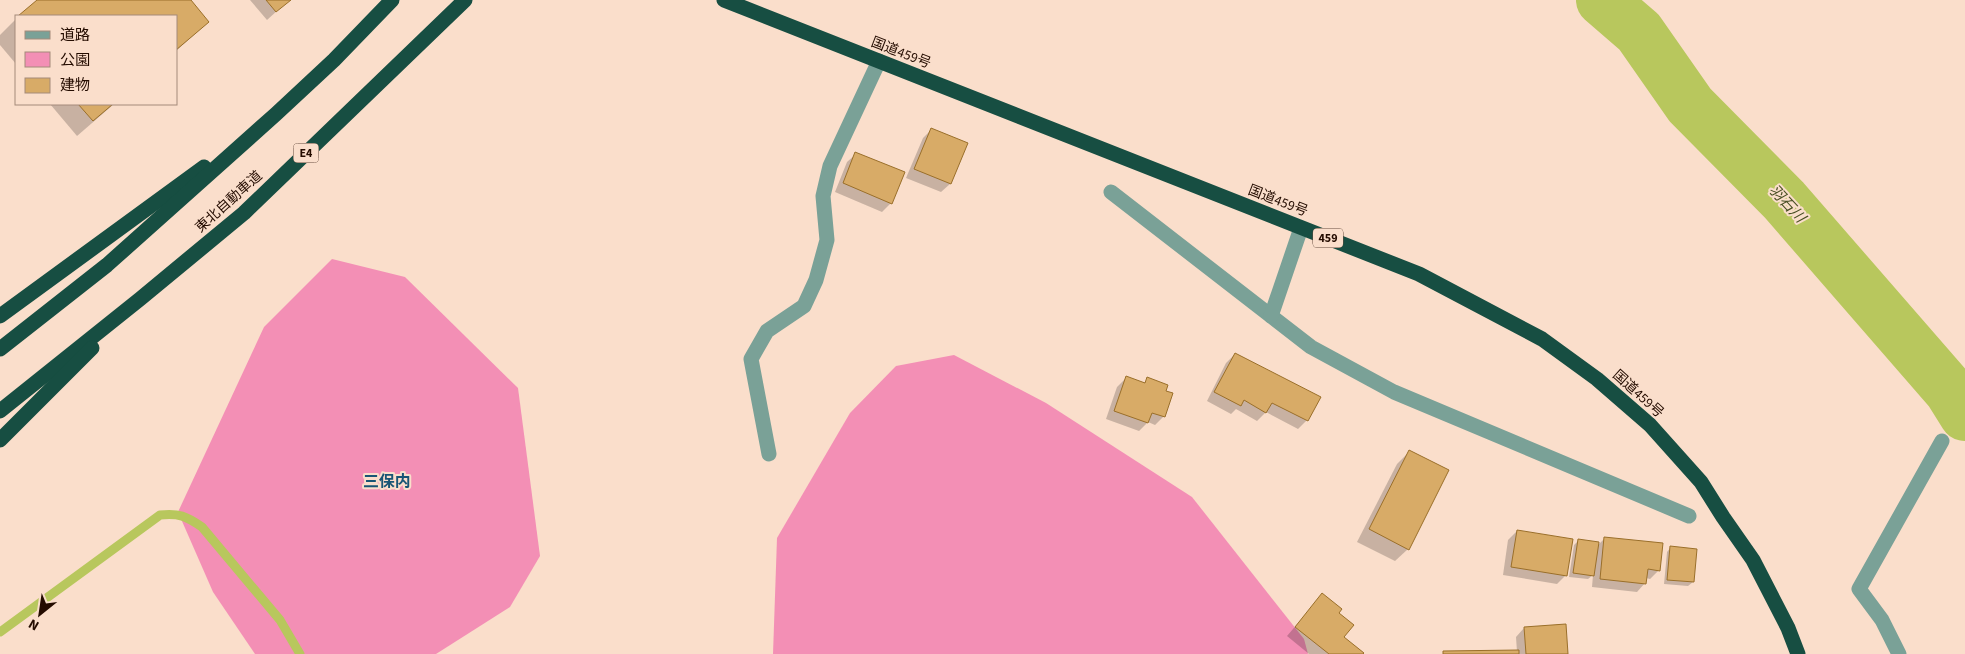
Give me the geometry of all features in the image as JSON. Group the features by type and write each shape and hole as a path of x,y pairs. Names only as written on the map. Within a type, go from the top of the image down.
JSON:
{"highway":[{"path":"0,349 107,265 276,114 334,60 392,0"},
{"name":"東北自動車道","path":"0,411 140,299 244,212 464,0"},
{"name":"国道459号","path":"724,0 1419,274 1542,339 1598,379 1650,426 1701,482 1753,560 1788,628 1798,654"},
{"path":"0,316 276,114"},
{"path":"0,440 140,299"}],"street":[{"path":"769,454 752,359 767,331 804,306 816,280 827,240 823,196 830,166 879,62"},
{"path":"1111,192 1311,347 1394,392 1689,516"},
{"path":"1271,316 1301,228"},
{"path":"1899,654 1882,620 1859,589 1942,441"}],"green space":[{"path":"332,259 405,277 518,388 540,556 510,607 436,654 255,654 213,592 178,512 264,327"},
{"path":"954,355 1046,403 1192,497 1304,639 1308,654 773,654 777,538 850,413 896,366"}],"building":[{"path":"37,0 191,0 209,22 178,48 178,15 19,15"},
{"path":"266,0 291,0 276,12"},
{"path":"79,105 112,105 93,121"},
{"path":"931,128 968,143 951,184 914,169"},
{"path":"855,152 905,172 892,204 843,183"},
{"path":"1235,353 1321,397 1308,421 1272,403 1266,413 1244,400 1241,406 1214,392"},
{"path":"1126,376 1145,383 1147,377 1168,385 1166,391 1173,393 1165,417 1152,413 1148,423 1114,411"},
{"path":"1409,450 1449,470 1409,550 1369,529"},
{"path":"1517,530 1573,539 1567,576 1511,567"},
{"path":"1604,537 1663,543 1660,571 1648,569 1646,584 1600,579"},
{"path":"1578,539 1599,542 1594,576 1573,573"},
{"path":"1670,546 1697,549 1694,582 1667,580"},
{"path":"1322,593 1342,609 1339,613 1354,625 1344,637 1363,654 1329,654 1295,627"},
{"path":"1566,624 1568,654 1526,654 1524,627"},
{"path":"1519,650 1519,654 1443,654 1443,651"}],"waterway":[{"name":"羽石川","path":"1602,0 1639,32 1690,105 1784,200 1950,391 1965,415"},
{"path":"0,632 160,515 172,514 187,518 202,527 280,620 300,654"}],"district":[{"name":"三保内","path":"387,482"}]}
